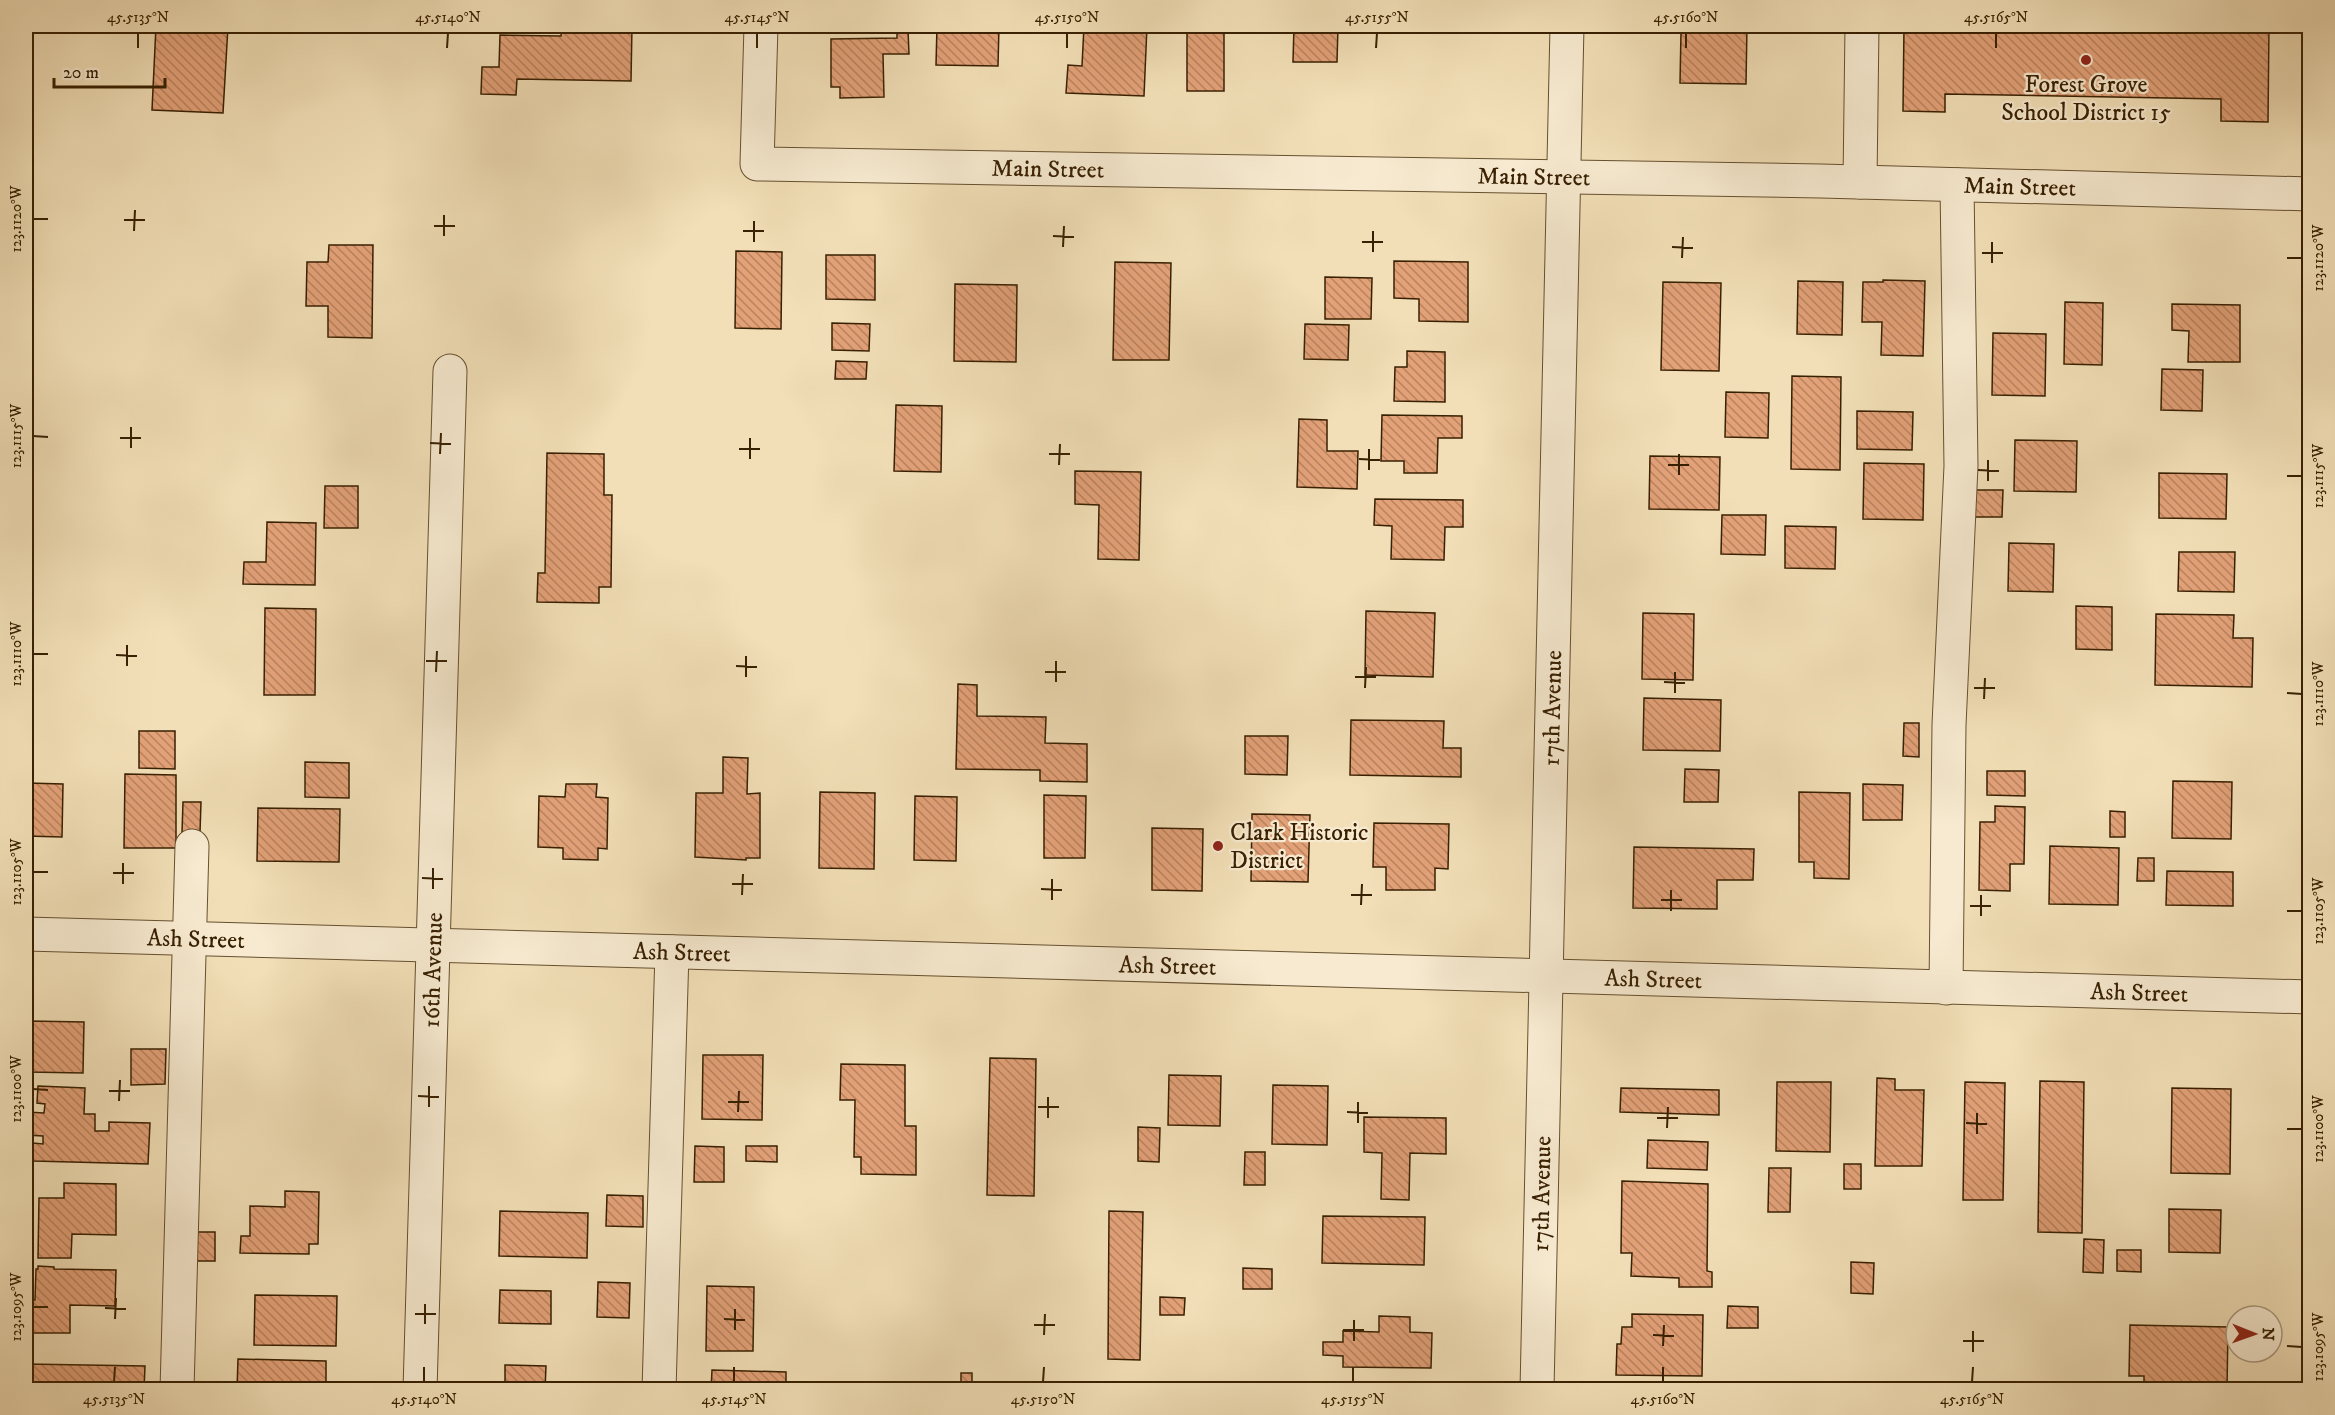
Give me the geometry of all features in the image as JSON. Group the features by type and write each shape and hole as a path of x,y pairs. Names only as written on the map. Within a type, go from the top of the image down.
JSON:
{"street":[{"name":"Main Street","path":"761,26 757,164 1564,177 2310,194"},
{"name":"17th Avenue","path":"1537,1389 1567,26"},
{"path":"1860,183 1862,26"},
{"path":"1946,988 1949,725 1960,466 1957,185"},
{"name":"16th Avenue","path":"420,1389 450,371"},
{"path":"177,1389 192,846"},
{"name":"Ash Street","path":"26,934 2310,997"},
{"path":"659,1389 672,952"}],"building":[{"path":"156,26 228,26 223,113 152,110"},
{"path":"562,26 632,26 631,81 517,79 516,95 481,94 482,67 499,67 500,35 561,36"},
{"path":"937,26 999,26 998,66 936,65"},
{"path":"1084,26 1147,26 1144,96 1066,93 1068,65 1082,66"},
{"path":"1187,26 1224,26 1224,91 1187,91"},
{"path":"1294,26 1338,26 1337,62 1293,62"},
{"path":"1699,26 1747,26 1746,84 1680,83 1681,32 1699,32"},
{"name":"Forest Grove School District 15","path":"1904,26 2269,26 2268,122 2221,121 2221,99 1945,94 1945,112 1903,111"},
{"path":"897,30 908,30 909,54 883,54 884,97 840,98 840,87 831,87 831,39 897,38"},
{"path":"329,245 373,245 372,338 328,337 328,306 306,306 307,262 328,262"},
{"path":"736,251 782,252 781,329 735,328"},
{"path":"826,255 875,255 875,300 826,299"},
{"path":"1394,261 1468,262 1468,322 1419,321 1419,299 1394,298"},
{"path":"1115,262 1171,263 1169,360 1113,360"},
{"path":"1325,277 1372,278 1371,319 1325,319"},
{"path":"1883,280 1925,281 1923,356 1881,355 1882,322 1862,322 1863,282 1883,282"},
{"path":"1798,281 1843,282 1842,335 1797,334"},
{"path":"1663,282 1721,283 1719,371 1661,370"},
{"path":"955,284 1017,285 1016,362 954,361"},
{"path":"2065,302 2103,303 2102,365 2064,364"},
{"path":"2172,304 2240,305 2240,362 2188,362 2189,331 2172,330"},
{"path":"832,323 870,324 869,351 832,350"},
{"path":"1305,324 1349,325 1348,360 1304,359"},
{"path":"1993,333 2046,334 2045,396 1992,395"},
{"path":"1407,351 1445,352 1445,402 1394,401 1395,367 1407,367"},
{"path":"836,361 867,362 866,379 835,379"},
{"path":"2162,369 2203,370 2202,411 2161,410"},
{"path":"1792,376 1841,377 1840,470 1791,469"},
{"path":"1726,392 1769,393 1768,438 1725,437"},
{"path":"896,405 942,406 941,472 894,471"},
{"path":"1857,411 1913,412 1912,450 1857,449"},
{"path":"1382,415 1462,416 1462,438 1438,438 1437,473 1404,473 1404,461 1381,461"},
{"path":"1299,419 1327,420 1327,451 1358,451 1357,489 1297,487"},
{"path":"2015,440 2077,441 2076,492 2014,491"},
{"path":"547,453 604,454 604,495 612,495 611,587 599,587 599,603 537,602 538,573 545,573"},
{"path":"1650,456 1720,457 1719,510 1649,509"},
{"path":"1864,463 1924,464 1923,520 1863,519"},
{"path":"1075,471 1141,472 1139,560 1098,559 1099,505 1075,504"},
{"path":"2159,473 2227,474 2226,519 2159,518"},
{"path":"325,486 358,486 358,528 324,528"},
{"path":"1973,490 2003,490 2002,517 1973,517"},
{"path":"1375,499 1463,500 1463,527 1445,527 1444,560 1391,559 1392,526 1374,525"},
{"path":"1722,515 1766,515 1765,555 1721,554"},
{"path":"267,522 316,523 315,585 243,584 244,562 266,562"},
{"path":"1785,526 1836,527 1835,569 1785,568"},
{"path":"2009,543 2054,544 2053,592 2008,591"},
{"path":"2179,552 2235,552 2234,592 2178,591"},
{"path":"2076,606 2112,607 2112,650 2076,649"},
{"path":"265,608 316,609 315,695 264,695"},
{"path":"1366,611 1435,613 1433,677 1365,675"},
{"path":"1643,613 1694,614 1693,680 1642,679"},
{"path":"2156,614 2234,615 2233,638 2253,638 2252,687 2155,685"},
{"path":"958,684 977,685 977,716 1046,717 1045,743 1087,744 1087,782 1040,781 1040,770 956,769"},
{"path":"1644,698 1721,700 1720,751 1643,750"},
{"path":"1351,720 1444,721 1443,748 1461,748 1461,777 1350,775"},
{"path":"1904,723 1919,723 1919,757 1903,756"},
{"path":"139,731 175,731 175,769 139,768"},
{"path":"1245,736 1288,736 1287,775 1245,774"},
{"path":"723,757 748,758 747,794 760,793 760,858 746,858 746,860 695,857 696,793 723,793"},
{"path":"305,762 349,763 349,798 305,797"},
{"path":"1685,769 1719,770 1718,802 1684,802"},
{"path":"1987,771 2025,771 2025,796 1987,795"},
{"path":"125,774 176,775 176,848 124,848"},
{"path":"2173,781 2232,782 2231,839 2172,838"},
{"path":"27,783 63,784 62,837 26,836"},
{"path":"566,784 597,784 596,797 608,798 607,849 598,848 598,860 563,859 563,848 538,847 539,796 565,797"},
{"path":"1863,784 1903,785 1902,820 1863,820"},
{"path":"820,792 875,793 874,869 819,868"},
{"path":"1799,792 1850,793 1849,879 1814,878 1814,862 1799,862"},
{"path":"1044,795 1086,796 1085,858 1044,858"},
{"path":"915,796 957,797 956,861 914,860"},
{"path":"183,802 201,802 200,833 182,833"},
{"path":"1995,806 2025,807 2024,864 2010,864 2010,891 1979,890 1980,822 1995,822"},
{"path":"258,808 340,809 339,862 257,861"},
{"path":"2110,811 2125,812 2125,837 2110,837"},
{"path":"1252,814 1310,815 1308,882 1251,881"},
{"path":"1374,823 1449,824 1448,869 1435,868 1435,890 1386,890 1386,867 1373,867"},
{"path":"1152,828 1203,829 1202,891 1152,890"},
{"path":"2050,846 2119,848 2118,905 2049,904"},
{"path":"1634,847 1754,849 1753,880 1717,880 1717,909 1633,908"},
{"path":"2138,858 2154,858 2154,881 2137,881"},
{"path":"2167,871 2233,872 2233,906 2166,905"},
{"path":"29,1021 84,1022 83,1073 28,1072"},
{"path":"131,1049 166,1049 165,1084 131,1085"},
{"path":"703,1055 763,1055 762,1120 702,1119"},
{"path":"990,1058 1036,1059 1034,1196 987,1195"},
{"path":"841,1064 905,1065 905,1126 916,1126 916,1175 861,1174 861,1157 854,1157 855,1100 840,1100"},
{"path":"1169,1075 1221,1076 1220,1126 1168,1125"},
{"path":"1877,1078 1895,1079 1895,1090 1924,1090 1922,1166 1875,1166"},
{"path":"2040,1081 2084,1082 2082,1233 2038,1232"},
{"path":"1777,1082 1831,1082 1830,1152 1776,1151"},
{"path":"1965,1082 2005,1083 2003,1200 1963,1200"},
{"path":"1273,1085 1328,1086 1327,1145 1272,1144"},
{"path":"38,1086 85,1088 84,1114 95,1114 95,1131 109,1131 109,1122 150,1123 148,1164 33,1161 33,1143 43,1144 43,1136 26,1135 27,1112 44,1113 45,1104 37,1103"},
{"path":"1621,1088 1719,1090 1719,1115 1620,1112"},
{"path":"2172,1088 2231,1089 2230,1174 2171,1173"},
{"path":"1364,1117 1446,1118 1446,1154 1410,1153 1409,1200 1381,1199 1382,1153 1364,1152"},
{"path":"1138,1127 1160,1128 1159,1162 1138,1161"},
{"path":"1648,1140 1708,1142 1707,1170 1647,1168"},
{"path":"695,1146 724,1147 724,1182 694,1182"},
{"path":"746,1146 777,1146 777,1162 746,1161"},
{"path":"1245,1152 1265,1152 1265,1185 1244,1185"},
{"path":"1844,1164 1861,1164 1861,1189 1844,1189"},
{"path":"1769,1168 1791,1168 1790,1212 1768,1212"},
{"path":"1622,1181 1708,1184 1707,1271 1712,1272 1712,1287 1679,1287 1679,1278 1631,1276 1632,1253 1621,1253"},
{"path":"64,1183 116,1184 116,1235 72,1234 71,1258 38,1258 39,1198 64,1198"},
{"path":"285,1191 319,1192 318,1244 309,1244 309,1254 240,1253 241,1236 250,1236 250,1206 285,1207"},
{"path":"607,1195 643,1196 643,1227 606,1226"},
{"path":"2169,1209 2221,1210 2220,1253 2169,1252"},
{"path":"500,1211 588,1213 587,1258 499,1256"},
{"path":"1109,1211 1143,1212 1140,1360 1108,1359"},
{"path":"1323,1216 1425,1217 1424,1265 1322,1263"},
{"path":"194,1232 215,1232 215,1261 193,1261"},
{"path":"2084,1239 2104,1240 2103,1273 2083,1272"},
{"path":"2117,1250 2141,1250 2141,1272 2117,1271"},
{"path":"1851,1262 1874,1263 1873,1294 1851,1293"},
{"path":"38,1266 54,1267 54,1269 116,1270 115,1306 70,1305 70,1333 26,1333 26,1300 35,1300"},
{"path":"1243,1268 1272,1269 1272,1289 1243,1289"},
{"path":"598,1282 630,1283 629,1318 597,1317"},
{"path":"707,1286 754,1287 753,1351 706,1351"},
{"path":"500,1290 551,1291 551,1324 499,1323"},
{"path":"255,1295 337,1296 336,1346 254,1345"},
{"path":"1160,1297 1185,1298 1184,1315 1160,1315"},
{"path":"1728,1306 1758,1307 1758,1328 1727,1328"},
{"path":"1632,1314 1703,1315 1702,1376 1616,1375 1617,1344 1621,1344 1622,1327 1632,1327"},
{"path":"1379,1316 1410,1317 1410,1332 1432,1333 1431,1368 1343,1367 1343,1356 1323,1355 1323,1342 1343,1342 1343,1331 1379,1332"},
{"path":"2130,1325 2224,1327 2227,1390 2144,1389 2144,1376 2129,1376"},
{"path":"238,1359 326,1361 326,1390 237,1390"},
{"path":"26,1364 145,1366 144,1390 26,1390"},
{"path":"505,1365 546,1366 545,1390 505,1390"},
{"path":"712,1370 786,1372 786,1390 711,1390"},
{"path":"961,1373 972,1373 972,1390 961,1390"}],"place":[{"name":"Forest Grove School District 15","path":"2086,60"},
{"name":"Clark Historic District","path":"1218,846"}]}
